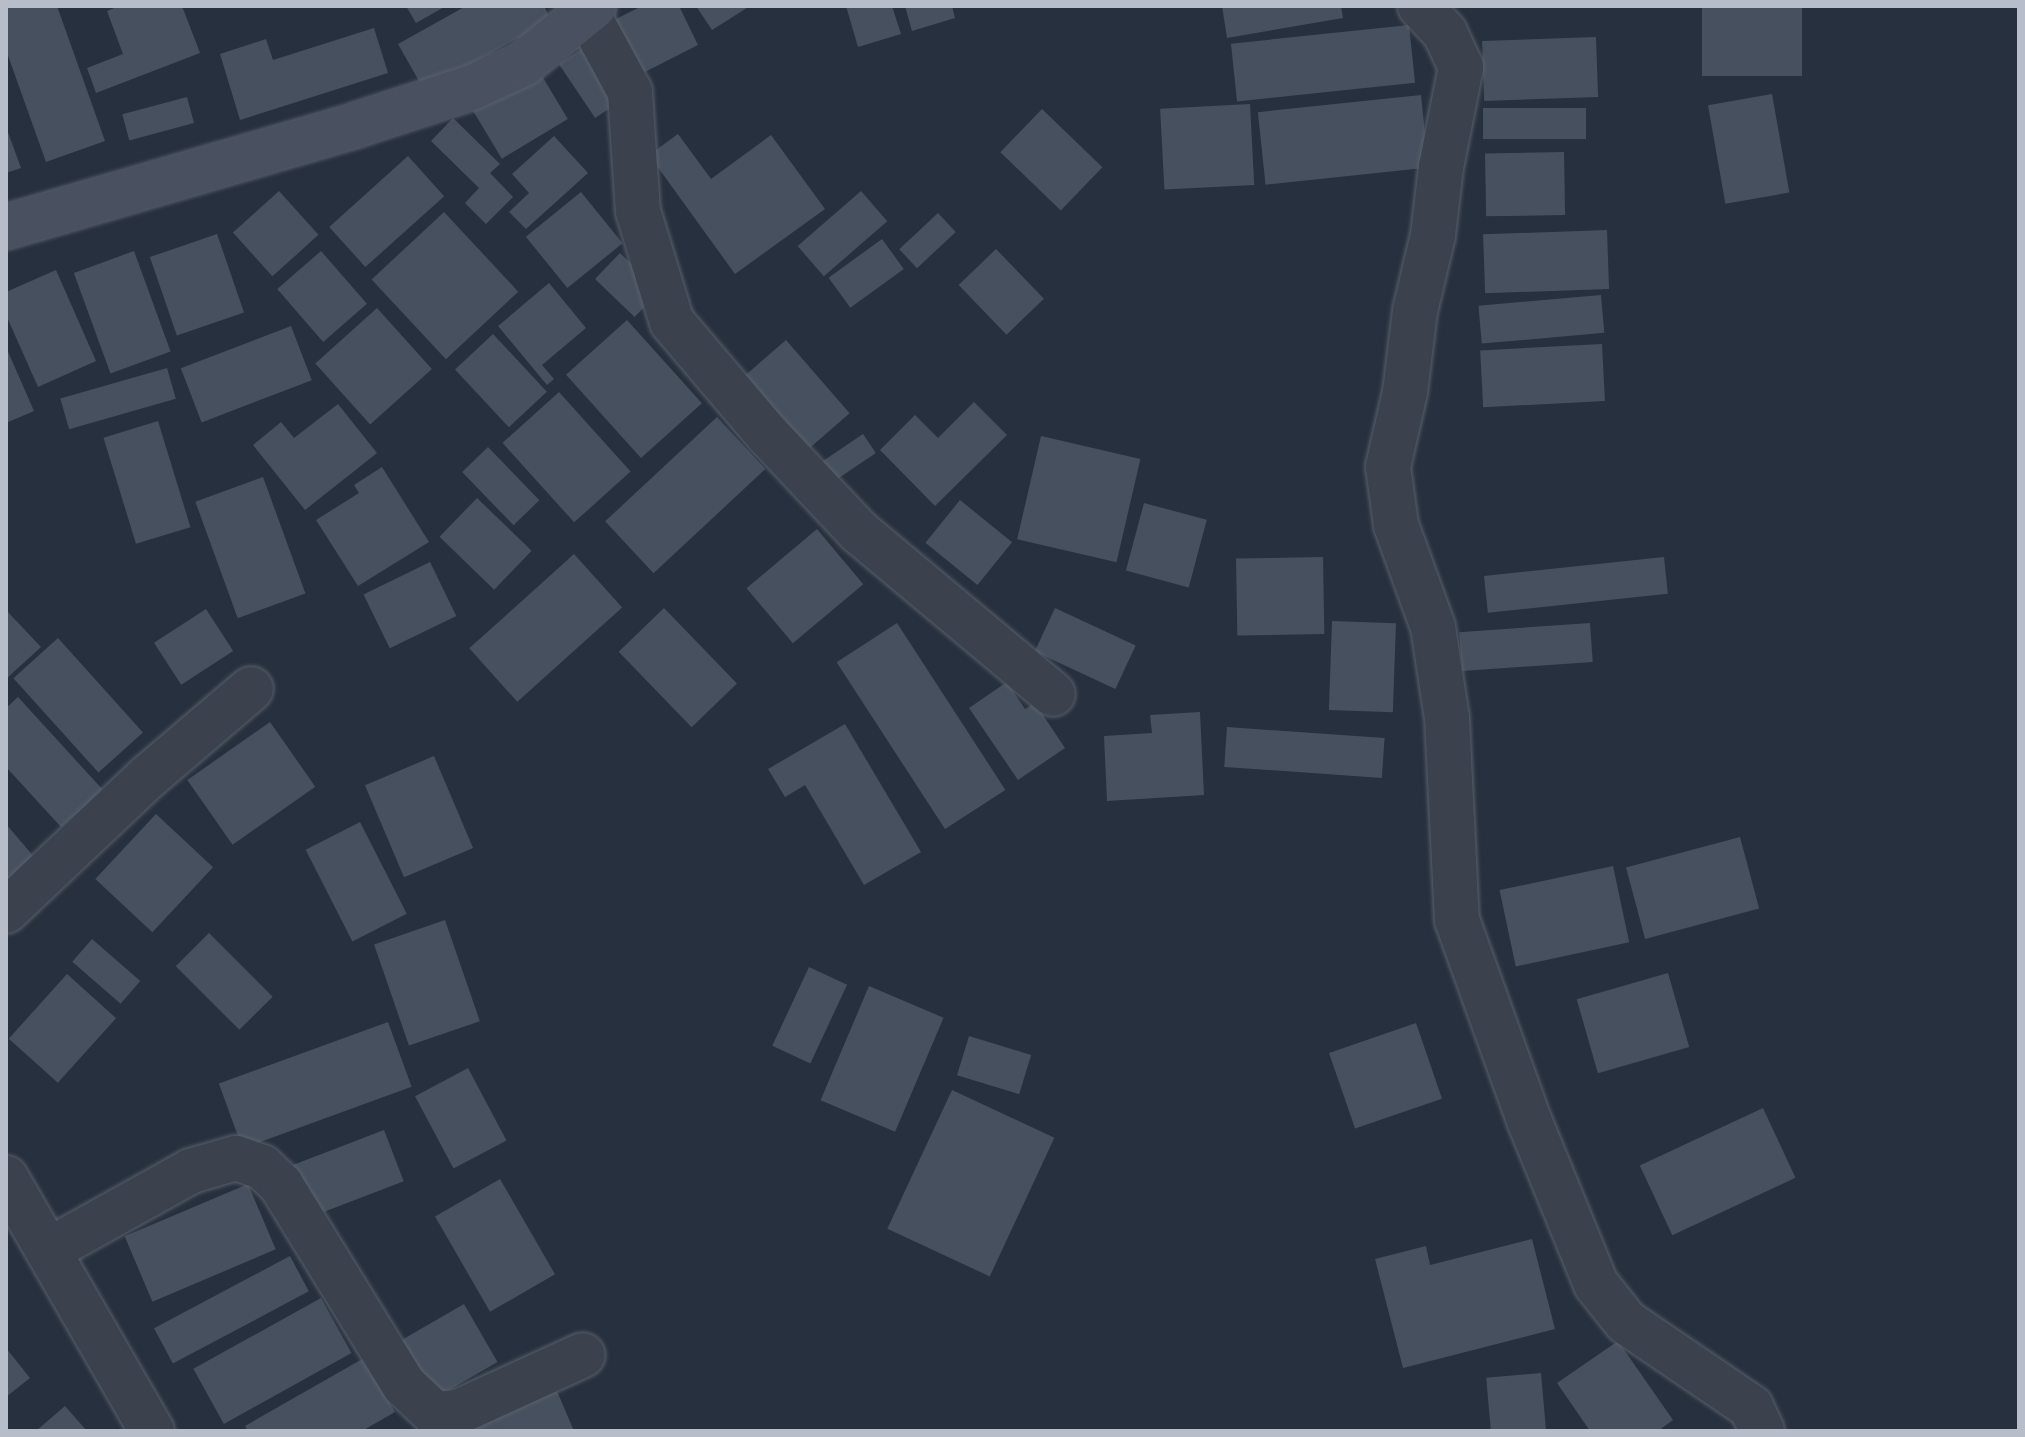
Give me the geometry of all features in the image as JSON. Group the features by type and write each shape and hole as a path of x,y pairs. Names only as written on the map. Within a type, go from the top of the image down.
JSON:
{"street":[{"path":"1420,6 1445,33 1461,67 1441,167 1433,235 1415,311 1405,392 1388,467 1396,525 1433,627 1440,672 1447,718 1457,920 1534,1133 1596,1284 1626,1322 1751,1407 1762,1431"},
{"path":"6,227 356,125 473,87 523,64 591,10 630,92 638,211 672,322 768,435 858,531 1053,694"},
{"path":"6,911 149,776 251,689"},
{"path":"49,1250 191,1171 236,1158 262,1167 281,1185 404,1385 435,1414 458,1412 583,1355"},
{"path":"6,1178 152,1431"}],"building":[{"path":"6,6 57,6 105,141 46,162 6,50"},
{"path":"119,6 182,6 200,53 96,93 87,68 123,54 107,11"},
{"path":"406,6 446,6 416,23"},
{"path":"466,6 544,6 551,20 424,90 398,44"},
{"path":"642,6 679,6 698,45 637,76 610,22"},
{"path":"696,6 750,6 712,30"},
{"path":"846,6 892,6 901,34 858,47"},
{"path":"905,6 952,6 955,18 912,31"},
{"path":"1222,6 1341,6 1343,18 1227,38"},
{"path":"1702,6 1802,6 1802,76 1702,76"},
{"path":"1409,25 1415,83 1237,101 1231,44"},
{"path":"374,28 388,73 240,120 220,54 266,39 273,60"},
{"path":"1596,37 1598,97 1484,101 1482,41"},
{"path":"587,45 623,99 595,118 559,64"},
{"path":"539,71 568,119 502,159 473,111"},
{"path":"1772,94 1789,192 1725,204 1708,105"},
{"path":"1421,95 1429,168 1266,185 1258,112"},
{"path":"187,97 194,123 129,140 122,114"},
{"path":"1250,104 1254,185 1164,190 1160,109"},
{"path":"1483,108 1586,108 1586,139 1483,139"},
{"path":"1042,109 1102,167 1061,211 1000,152"},
{"path":"453,118 500,164 490,173 513,197 486,224 465,203 479,188 431,141"},
{"path":"6,127 21,168 6,173"},
{"path":"678,134 711,179 771,135 825,209 735,274 649,155"},
{"path":"554,136 588,173 526,229 509,212 529,193 512,174"},
{"path":"1564,152 1565,215 1486,216 1485,153"},
{"path":"408,156 444,196 365,267 329,227"},
{"path":"279,191 318,235 272,276 233,232"},
{"path":"861,191 887,221 824,276 798,246"},
{"path":"581,192 623,243 567,288 526,237"},
{"path":"444,212 518,292 446,359 372,280"},
{"path":"938,213 956,232 917,268 899,249"},
{"path":"1607,230 1609,289 1485,293 1483,234"},
{"path":"217,234 244,312 177,336 150,257"},
{"path":"882,239 904,269 850,308 829,278"},
{"path":"996,249 1044,299 1007,335 959,285"},
{"path":"134,251 171,352 110,373 74,273"},
{"path":"321,251 367,304 323,342 277,289"},
{"path":"620,253 660,291 635,317 595,279"},
{"path":"56,270 96,361 38,387 6,315 6,292"},
{"path":"549,283 586,328 542,365 554,379 547,385 498,326"},
{"path":"1601,295 1604,333 1482,344 1478,306"},
{"path":"377,308 432,369 370,424 315,364"},
{"path":"627,320 702,403 641,458 566,375"},
{"path":"291,326 312,380 202,422 181,368"},
{"path":"493,334 547,392 509,427 455,369"},
{"path":"786,340 850,413 799,457 735,384"},
{"path":"1602,344 1605,401 1483,407 1480,350"},
{"path":"6,347 34,411 6,423"},
{"path":"167,368 176,399 69,429 60,399"},
{"path":"559,392 631,472 574,522 503,443"},
{"path":"974,402 1007,435 935,506 880,450 915,415 938,438"},
{"path":"338,404 377,453 305,510 253,445 281,422 294,438"},
{"path":"717,417 765,469 654,573 605,521"},
{"path":"158,421 190,527 136,544 103,438"},
{"path":"863,434 876,453 820,491 807,471"},
{"path":"1041,436 1140,459 1117,562 1017,539"},
{"path":"488,447 539,500 514,525 462,472"},
{"path":"382,467 429,542 358,586 316,520 359,493 354,485"},
{"path":"263,477 305,594 238,618 195,502"},
{"path":"477,498 532,551 494,590 439,537"},
{"path":"960,500 1012,542 977,585 925,543"},
{"path":"1144,503 1207,520 1189,587 1126,571"},
{"path":"817,529 863,584 793,643 747,588"},
{"path":"574,554 622,608 517,702 469,648"},
{"path":"1323,557 1324,634 1237,636 1236,559"},
{"path":"1664,557 1668,594 1488,613 1484,576"},
{"path":"430,562 456,616 390,648 363,594"},
{"path":"664,608 737,684 692,727 619,652"},
{"path":"1055,608 1136,646 1115,689 1035,652"},
{"path":"206,609 233,651 181,685 154,643"},
{"path":"6,610 41,647 6,679"},
{"path":"1332,621 1396,623 1393,712 1329,710"},
{"path":"897,623 1005,790 945,829 837,662"},
{"path":"1590,623 1593,662 1462,671 1459,632"},
{"path":"58,638 143,732 98,773 13,678"},
{"path":"1007,682 1025,709 1035,703 1065,748 1018,780 969,708"},
{"path":"18,697 103,790 61,827 6,767 6,708"},
{"path":"1200,712 1204,795 1107,801 1104,736 1152,733 1150,715"},
{"path":"270,722 315,787 233,845 187,780"},
{"path":"845,724 921,852 864,885 805,785 785,797 768,769"},
{"path":"1227,727 1385,738 1382,778 1224,767"},
{"path":"434,756 473,848 404,877 365,785"},
{"path":"156,814 213,867 152,932 95,879"},
{"path":"360,822 407,914 352,941 306,850"},
{"path":"6,824 35,858 6,884"},
{"path":"1740,837 1759,908 1645,939 1626,868"},
{"path":"1613,866 1629,942 1516,966 1500,890"},
{"path":"445,920 480,1021 409,1046 374,944"},
{"path":"209,933 273,997 239,1030 176,966"},
{"path":"92,939 140,981 121,1004 72,962"},
{"path":"809,967 847,985 810,1064 772,1046"},
{"path":"1668,973 1689,1047 1598,1073 1577,999"},
{"path":"67,974 116,1018 58,1083 9,1039"},
{"path":"869,986 944,1018 895,1132 821,1100"},
{"path":"388,1022 412,1087 242,1148 219,1084"},
{"path":"1416,1023 1442,1099 1355,1129 1329,1053"},
{"path":"969,1036 1031,1055 1019,1094 957,1075"},
{"path":"468,1068 506,1140 454,1169 415,1096"},
{"path":"952,1090 1054,1138 990,1276 887,1229"},
{"path":"1763,1108 1796,1178 1672,1235 1640,1165"},
{"path":"384,1130 404,1181 311,1217 292,1165"},
{"path":"500,1179 555,1274 490,1312 435,1216"},
{"path":"248,1184 276,1249 152,1302 125,1236"},
{"path":"1532,1239 1555,1329 1403,1368 1375,1259 1426,1246 1430,1265"},
{"path":"290,1256 309,1291 173,1364 154,1328"},
{"path":"321,1298 352,1353 224,1424 193,1369"},
{"path":"464,1304 498,1362 430,1401 396,1343"},
{"path":"1618,1341 1673,1420 1658,1431 1590,1431 1557,1383"},
{"path":"6,1348 30,1378 6,1397"},
{"path":"364,1358 395,1412 362,1431 248,1431 245,1426"},
{"path":"1541,1373 1546,1431 1491,1431 1486,1378"},
{"path":"557,1391 574,1431 465,1431"},
{"path":"65,1406 87,1431 36,1431"}]}
